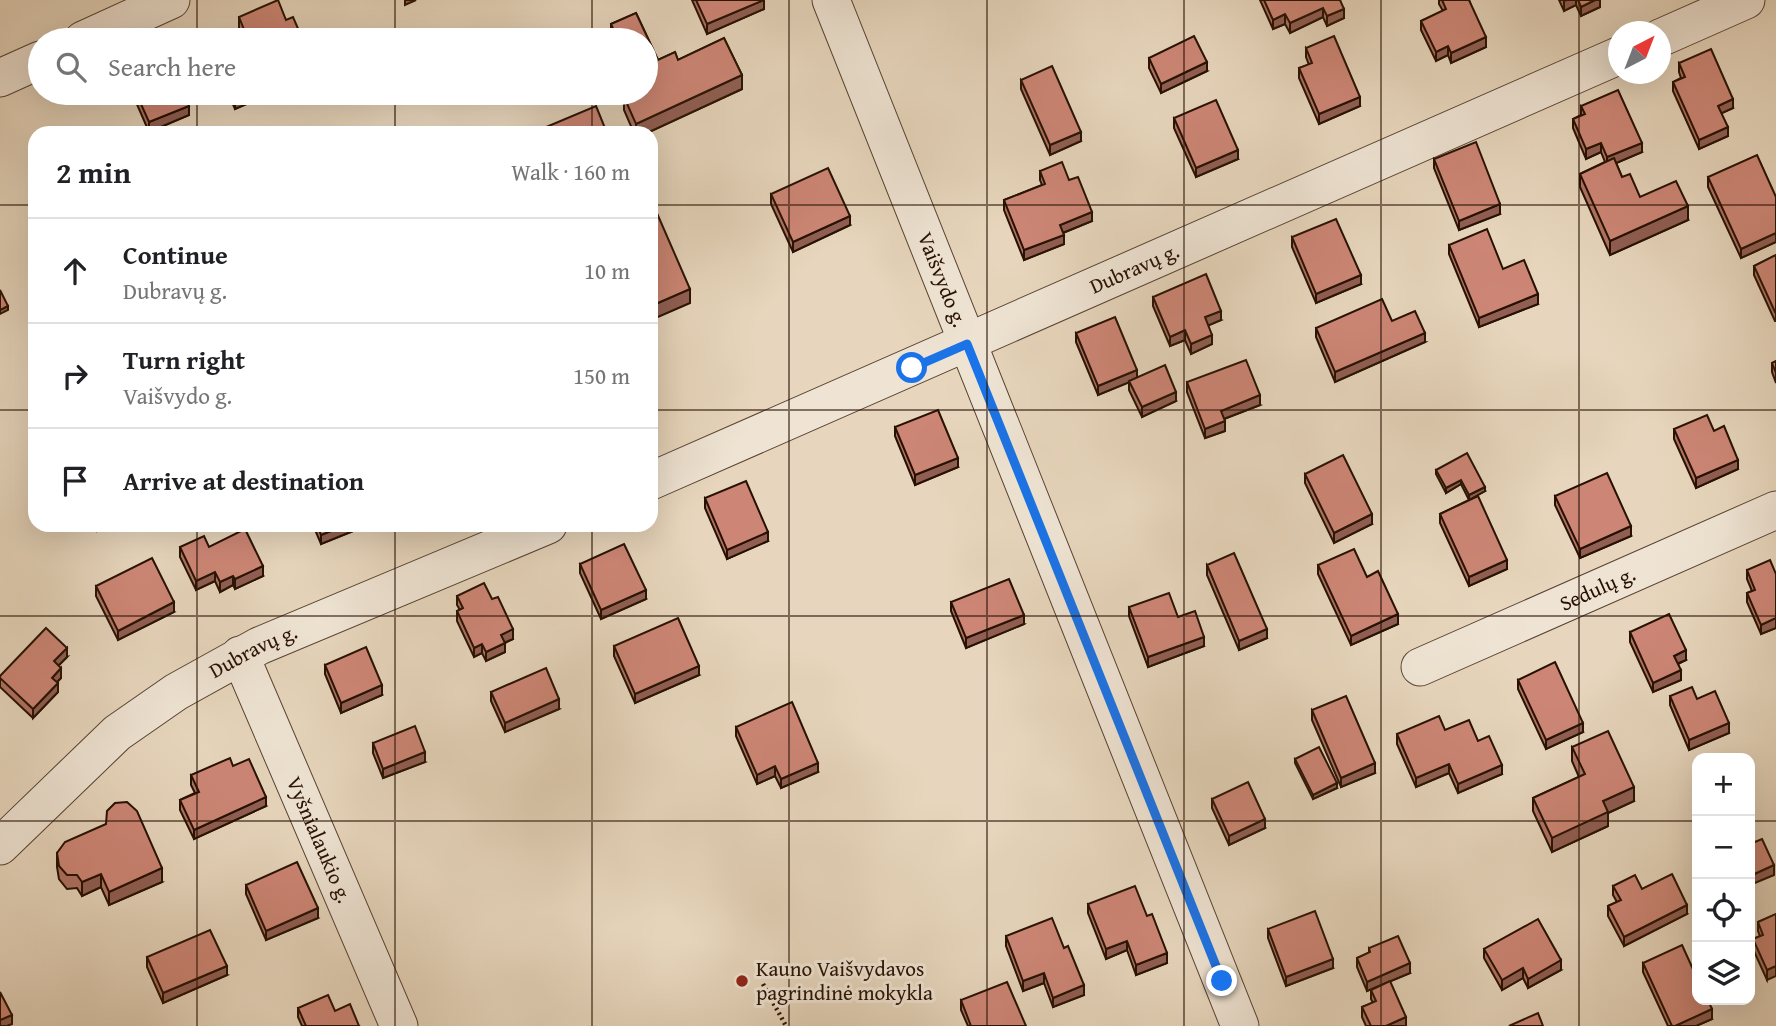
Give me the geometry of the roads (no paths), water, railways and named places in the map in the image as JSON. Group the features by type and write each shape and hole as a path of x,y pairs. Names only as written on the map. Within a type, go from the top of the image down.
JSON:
{"street":[{"path":"109,28 171,0"},
{"name":"Vaišvydo g.","path":"831,0 1240,1026"},
{"path":"1671,34 1746,0"},
{"name":"Dubravų g.","path":"658,478 1608,61"},
{"path":"0,78 28,65"},
{"name":"Sedulų g.","path":"1420,667 1776,510"},
{"name":"Dubravų g.","path":"0,846 117,733 176,692 240,655 531,532"},
{"name":"Vyšnialaukio g.","path":"240,655 399,1026"}],"place":[{"name":"Kauno Vaišvydavos pagrindinė mokykla","path":"742,981"}]}
